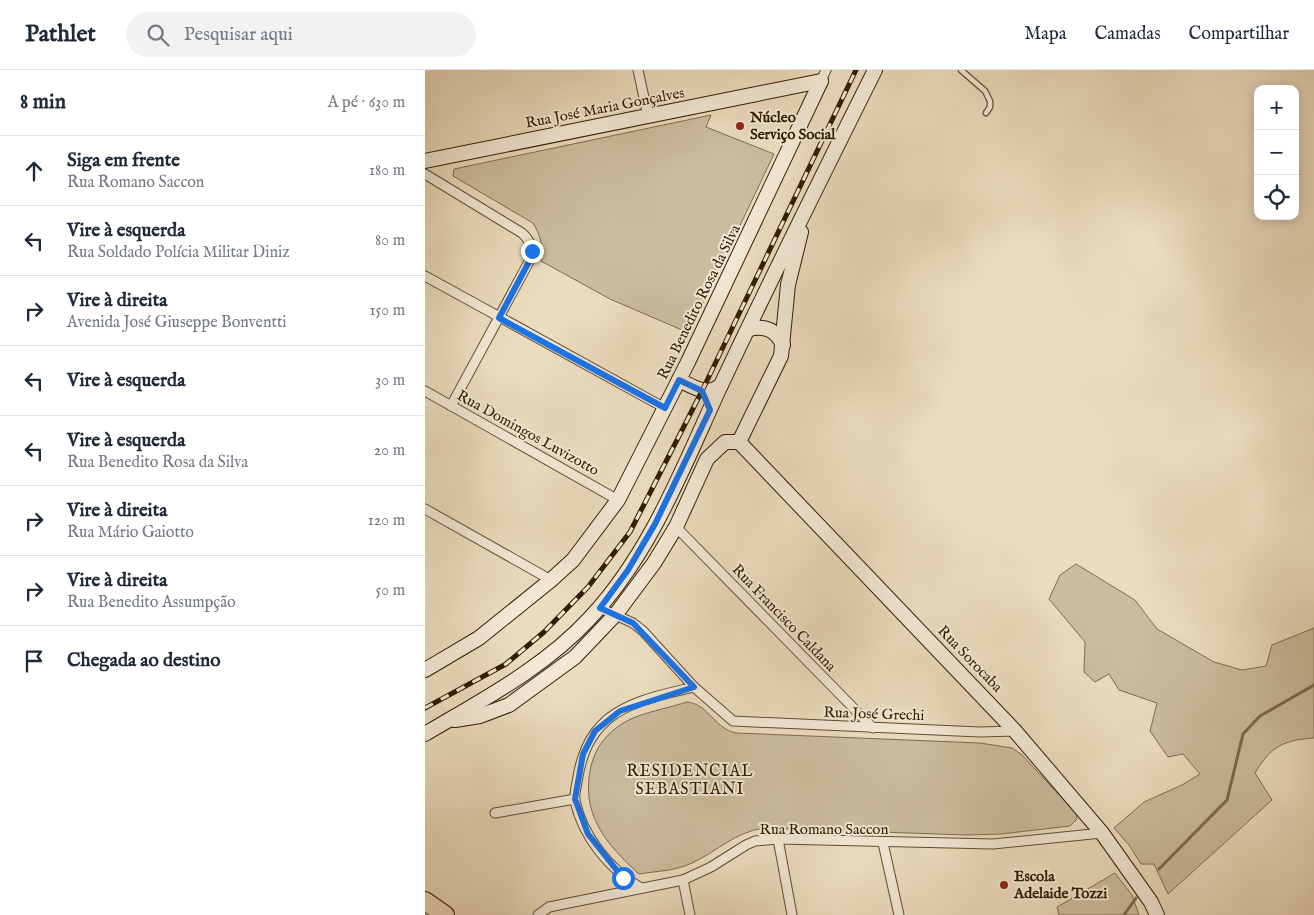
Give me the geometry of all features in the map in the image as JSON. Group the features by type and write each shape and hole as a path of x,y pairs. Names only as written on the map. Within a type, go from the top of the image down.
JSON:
{"highway":[{"path":"425,901 445,915"}],"street":[{"path":"638,70 648,116"},
{"path":"425,734 550,655 567,642 600,608 639,553 707,416 807,204 875,70"},
{"name":"Rua José Maria Gonçalves","path":"425,161 648,116 824,76"},
{"name":"Rua Benedito Rosa da Silva","path":"425,670 479,638 551,580 573,560 618,500 679,380 824,76"},
{"path":"425,174 527,238 532,251 531,258 451,406"},
{"path":"702,391 710,435 725,442 739,442 777,365 783,345 788,285 807,204"},
{"path":"425,276 665,408"},
{"path":"749,328 763,327 769,329 775,332 783,345"},
{"path":"679,380 702,391 713,390 721,385"},
{"name":"Rua Domingos Luvizotto","path":"425,391 618,500"},
{"path":"425,728 480,716 509,705 562,668 616,614 654,563 676,527 707,459 725,442"},
{"name":"Rua Sorocaba","path":"739,442 1015,731 1102,833 1151,902 1157,915"},
{"path":"425,508 551,580"},
{"name":"Rua Francisco Caldana","path":"676,527 873,728"},
{"path":"600,608 633,623 643,631 694,687 620,711 595,731 583,754 575,799 588,834 623,878 641,888"},
{"name":"Rua José Grechi","path":"694,687 733,721 873,728 1015,731"},
{"path":"495,813 575,799"},
{"name":"Rua Romano Saccon","path":"538,915 549,907 683,880 700,873 755,841 778,839 883,843 993,844 1102,833"},
{"path":"778,839 792,915"},
{"path":"883,843 899,915"},
{"path":"683,880 690,915"}],"lane":[{"path":"961,70 989,96 990,107 986,113"}],"shaded area":[{"path":"711,115 706,127 774,154 689,333 610,299 541,261 541,241 533,223 453,176 454,169"},
{"path":"1076,564 1135,600 1157,629 1214,662 1242,670 1266,666 1272,645 1314,628 1314,738 1286,743 1267,756 1255,773 1272,800 1168,894 1154,864 1141,864 1129,845 1114,828 1144,802 1182,785 1200,774 1183,754 1168,757 1150,731 1157,703 1119,690 1109,674 1095,682 1084,672 1085,642 1049,599 1060,575"},
{"path":"687,702 701,707 723,727 737,733 980,743 1012,748 1021,754 1076,813 1077,819 1070,826 1001,834 966,835 764,828 744,833 686,866 639,874 616,851 599,827 589,799 591,766 599,746 608,735 625,722 638,716"},
{"path":"1115,873 1132,895 1139,915 1059,915 1057,907"}],"waterway":[{"path":"1159,869 1227,800 1243,734 1260,716 1314,685"},
{"path":"1124,915 1136,898"}],"railway":[{"path":"425,708 506,664 544,632 588,587 630,532 702,391 856,70"}],"place":[{"name":"Núcleo Serviço Social","path":"740,126"},
{"name":"Escola Adelaide Tozzi","path":"1004,885"}],"district":[{"name":"RESIDENCIAL SEBASTIANI","path":"690,781"}],"route":[{"path":"532,251 531,258 499,318 665,408 679,380 702,391 710,410 698,438 639,553 600,608 633,623 643,631 694,687 639,703 620,711 595,731 583,754 575,799 581,818 588,834 623,878"}]}
